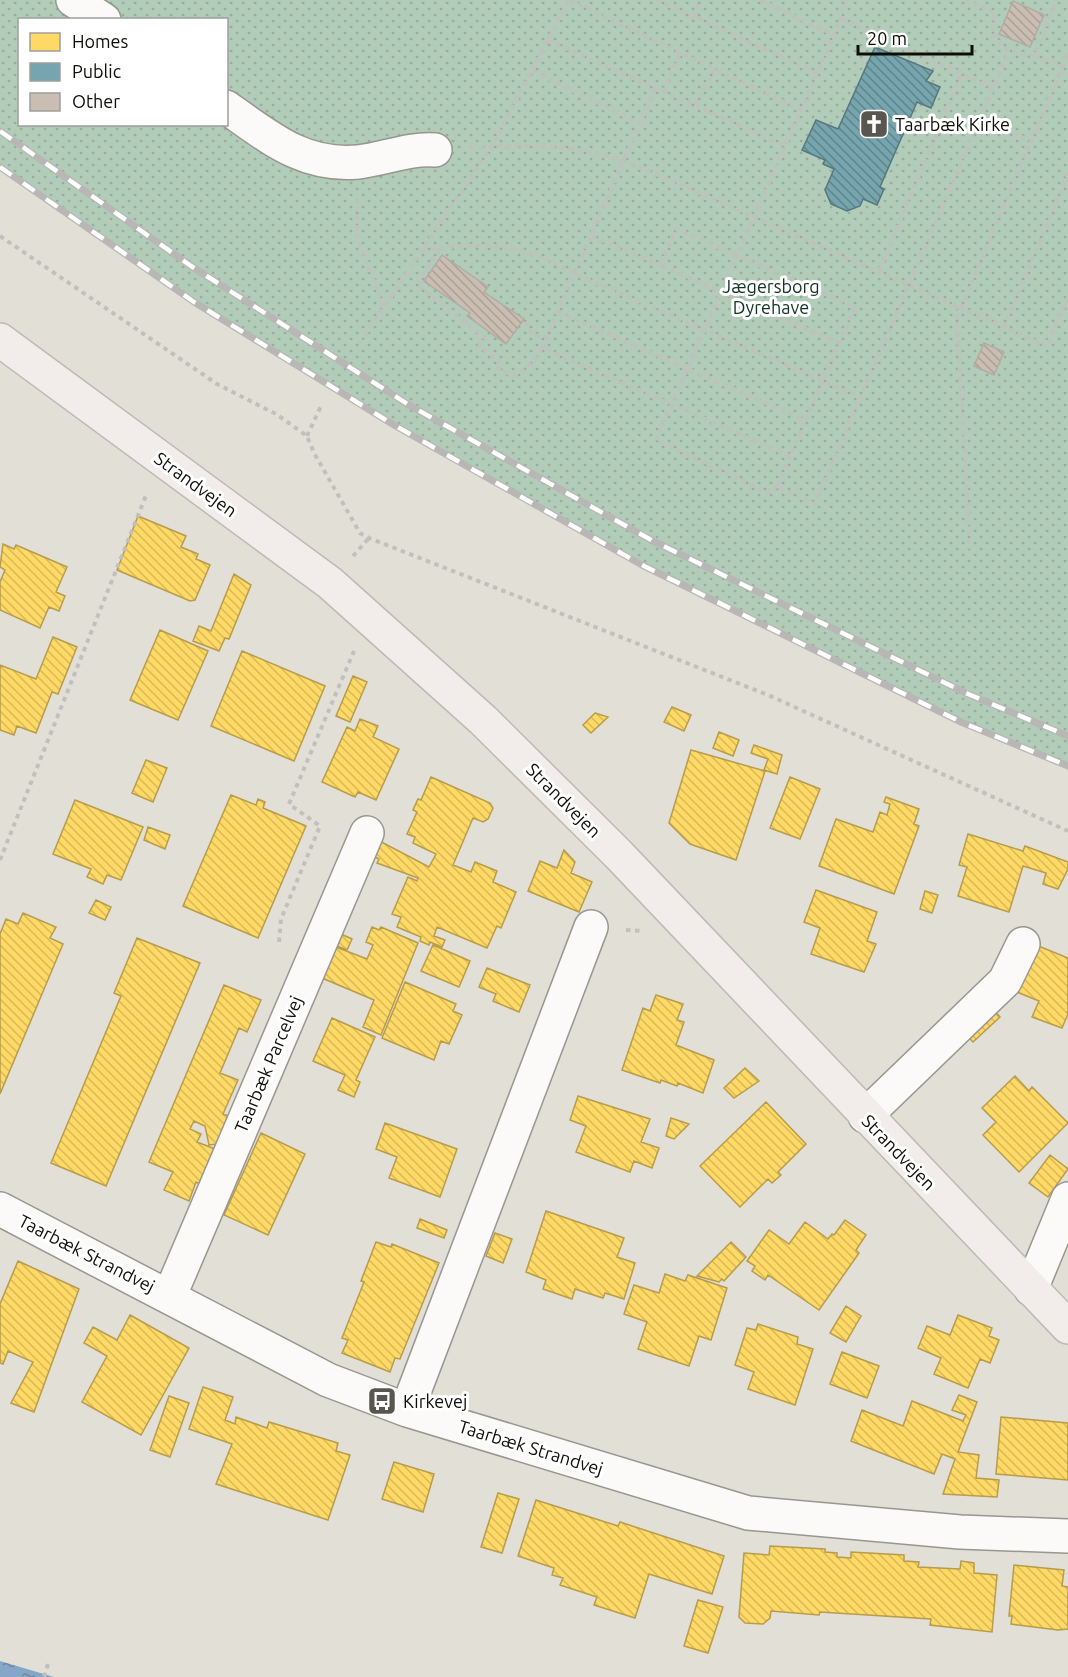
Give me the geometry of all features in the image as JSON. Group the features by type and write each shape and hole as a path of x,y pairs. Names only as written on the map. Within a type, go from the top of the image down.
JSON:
{"main road":[{"name":"Strandvejen","path":"0,340 330,583 483,720 619,855 1068,1327"}],"street":[{"path":"73,0 101,18"},
{"path":"228,108 282,147 320,161 358,162 417,149 435,150"},
{"name":"Taarbæk Parcelvej","path":"170,1296 367,833"},
{"path":"407,1410 591,927"},
{"path":"865,1116 1005,981 1023,944"},
{"path":"1031,1288 1068,1199"},
{"name":"Taarbæk Strandvej","path":"0,1209 328,1380 407,1410 748,1513 960,1532 1068,1536"}],"path":[{"path":"360,343 492,146 569,0 801,110"},
{"path":"657,0 817,74"},
{"path":"694,17 701,0"},
{"path":"760,0 834,34"},
{"path":"660,264 676,229 738,255 855,307 777,486 769,493 656,440 706,330 722,291 738,255 755,216 785,146 817,74 834,34 841,19 845,0"},
{"path":"965,0 995,14 992,33 1009,51 1034,56 1062,67"},
{"path":"1034,56 1056,0"},
{"path":"841,19 993,88"},
{"path":"548,40 785,146"},
{"path":"777,486 815,504 1009,51"},
{"path":"663,92 680,53"},
{"path":"962,308 1068,53"},
{"path":"696,106 714,69"},
{"path":"532,71 641,123"},
{"path":"879,272 962,74"},
{"path":"440,248 417,285 485,337 479,346 500,362 497,367 505,373 517,375 533,362 542,348 626,161 656,88"},
{"path":"980,119 1031,141"},
{"path":"492,146 529,144 591,151 626,161 1047,346 1068,297"},
{"path":"358,162 357,236 384,308"},
{"path":"1004,327 1068,174"},
{"path":"0,236 218,384 276,414 307,436 314,453 360,533 768,695 1068,831"},
{"path":"592,236 839,343"},
{"path":"422,251 489,243 543,256 575,274 860,397"},
{"path":"956,305 970,549"},
{"path":"558,312 805,420"},
{"path":"525,322 532,334 546,338"},
{"path":"542,348 790,456"},
{"path":"307,436 321,406"},
{"path":"0,860 143,500 166,462"},
{"path":"304,980 279,951 281,919 320,825 289,804 347,663 372,619"},
{"path":"44,1677 48,1664"}],"green space":[{"name":"Jægersborg Dyrehave","path":"0,0 1068,0 1068,766 961,722 642,565 394,425 194,302 0,168"}],"water":[{"path":"0,1661 54,1677 0,1677"}],"building: Homes":[{"path":"138,516 186,536 181,547 198,554 196,559 210,565 195,600 190,601 117,570"},
{"path":"3,544 14,549 16,545 67,567 56,592 65,596 59,611 49,607 40,628 0,610 0,582 5,570 0,567"},
{"path":"234,574 251,585 229,639 225,638 219,651 193,641 199,626 211,631"},
{"path":"160,630 208,651 178,720 130,700"},
{"path":"53,637 77,647 58,694 52,692 36,733 17,726 14,735 0,730 0,665 36,679"},
{"path":"242,651 325,686 294,761 211,726"},
{"path":"353,676 367,682 350,722 336,716"},
{"path":"672,707 691,715 684,731 664,722"},
{"path":"595,713 608,717 591,733 583,725"},
{"path":"360,719 378,726 373,737 399,749 376,800 358,792 355,797 322,782 347,727 355,731"},
{"path":"719,732 739,740 733,756 713,748"},
{"path":"754,745 782,755 777,774 764,770 768,759 751,753"},
{"path":"691,750 765,771 736,860 690,844 669,823"},
{"path":"146,760 167,768 153,802 132,793"},
{"path":"431,777 490,803 493,808 488,819 483,822 473,818 453,865 471,872 475,862 497,871 493,882 516,892 501,928 497,926 487,948 437,927 434,936 445,940 442,947 430,942 429,945 420,941 421,937 397,927 401,917 392,914 408,877 417,881 418,878 377,863 379,859 367,853 374,838 429,867 436,854 413,843 415,837 407,834 417,812 413,810 418,799 421,800"},
{"path":"790,777 820,789 800,839 770,828"},
{"path":"231,795 256,805 258,799 265,802 263,808 306,826 258,938 183,906"},
{"path":"886,797 919,809 914,824 919,826 894,894 819,866 836,819 873,832 880,812 887,815 890,804 884,802"},
{"path":"75,800 143,827 121,880 107,875 103,884 87,877 91,869 53,854"},
{"path":"148,827 170,835 165,849 144,840"},
{"path":"968,834 1023,851 1025,846 1068,862 1068,869 1058,889 1043,884 1046,873 1023,866 1009,912 958,896 967,867 959,865"},
{"path":"564,850 575,862 571,873 592,882 579,912 528,891 540,861 557,868"},
{"path":"816,890 877,912 867,941 876,944 864,972 811,954 820,928 804,922"},
{"path":"925,891 938,895 932,913 920,909"},
{"path":"96,900 111,907 105,920 89,913"},
{"path":"23,913 56,927 50,938 63,944 0,1094 0,934 6,919 18,924"},
{"path":"372,927 379,930 381,927 418,943 381,1035 363,1027 374,1000 322,978 336,947 367,959 373,945 366,942"},
{"path":"334,931 352,939 347,950 329,943"},
{"path":"137,938 200,963 106,1186 51,1163 121,996 114,993"},
{"path":"433,945 470,961 459,987 421,971"},
{"path":"1036,945 1068,958 1068,1014 1062,1028 1032,1017 1039,1001 1017,992"},
{"path":"487,968 530,985 519,1012 493,1001 496,994 479,987"},
{"path":"405,982 456,1004 453,1011 462,1015 449,1044 441,1041 434,1060 382,1038"},
{"path":"224,985 261,1000 247,1032 239,1028 220,1073 238,1080 223,1114 236,1119 226,1143 209,1145 205,1126 194,1121 190,1129 201,1134 197,1142 215,1149 200,1184 196,1182 189,1201 164,1190 173,1172 149,1162"},
{"path":"656,995 683,1004 677,1020 684,1022 676,1045 714,1060 703,1093 678,1083 677,1086 661,1080 660,1083 622,1070 643,1008 650,1011"},
{"path":"986,1002 1000,1017 973,1042 959,1027"},
{"path":"332,1018 375,1037 356,1080 360,1082 354,1097 338,1090 345,1075 313,1061"},
{"path":"745,1068 759,1081 734,1098 724,1088"},
{"path":"1015,1076 1029,1091 1032,1087 1068,1123 1019,1172 983,1135 996,1122 982,1108"},
{"path":"578,1096 650,1119 641,1142 659,1148 652,1168 634,1161 630,1172 576,1152 586,1126 570,1120"},
{"path":"766,1102 806,1144 778,1172 781,1175 772,1183 768,1179 740,1207 700,1166"},
{"path":"671,1118 689,1124 674,1139 666,1136"},
{"path":"385,1123 457,1149 440,1197 389,1178 397,1157 376,1149"},
{"path":"261,1133 305,1154 268,1235 224,1215"},
{"path":"1050,1155 1068,1169 1048,1197 1029,1183"},
{"path":"546,1211 624,1238 617,1257 635,1263 624,1299 605,1293 603,1298 575,1289 572,1299 543,1289 546,1280 526,1272"},
{"path":"420,1219 447,1230 444,1238 417,1228"},
{"path":"845,1220 866,1235 856,1250 859,1253 819,1310 768,1275 765,1280 752,1271 755,1266 747,1261 769,1230 789,1244 805,1222 828,1239 832,1234 834,1235"},
{"path":"495,1233 512,1239 503,1263 486,1256"},
{"path":"376,1242 391,1247 392,1244 439,1263 400,1359 395,1358 390,1372 342,1353 348,1340 342,1338 364,1282 361,1281"},
{"path":"731,1242 746,1257 724,1281 722,1279 719,1282 697,1276"},
{"path":"18,1261 79,1289 34,1412 11,1403 33,1362 8,1351 3,1364 0,1363 0,1304"},
{"path":"665,1274 685,1281 688,1275 727,1288 711,1340 699,1336 689,1366 638,1349 647,1322 624,1314 634,1285 659,1293"},
{"path":"846,1306 861,1316 846,1342 830,1333"},
{"path":"130,1315 189,1348 141,1435 82,1402 107,1356 84,1343 93,1327 117,1340"},
{"path":"958,1315 992,1328 989,1336 999,1340 990,1363 980,1359 968,1388 934,1374 941,1358 918,1348 927,1326 950,1335"},
{"path":"758,1324 798,1337 797,1344 813,1349 795,1405 748,1389 754,1372 735,1365 747,1328 756,1330"},
{"path":"842,1352 879,1366 867,1398 830,1384"},
{"path":"203,1387 233,1397 225,1420 235,1424 236,1417 267,1428 269,1422 338,1443 336,1451 350,1455 328,1520 216,1484 232,1444 189,1429"},
{"path":"959,1395 977,1402 958,1452 979,1455 976,1478 999,1480 997,1497 943,1494 955,1459 942,1454 934,1474 851,1441 862,1410 903,1426 912,1401 963,1421 966,1415 952,1410"},
{"path":"169,1396 189,1403 170,1457 150,1450"},
{"path":"1001,1417 1068,1423 1068,1480 996,1474"},
{"path":"394,1462 434,1474 423,1512 382,1499"},
{"path":"498,1493 519,1499 502,1553 481,1547"},
{"path":"536,1500 618,1526 620,1522 724,1556 712,1594 649,1574 635,1618 594,1605 597,1597 560,1585 563,1578 552,1575 554,1568 518,1556"},
{"path":"770,1546 825,1549 825,1552 837,1553 837,1557 851,1558 851,1552 904,1555 904,1561 919,1562 918,1567 960,1569 961,1561 974,1563 974,1573 997,1575 992,1632 930,1625 931,1619 820,1612 819,1615 771,1611 770,1618 763,1624 745,1623 739,1617 744,1553 769,1555"},
{"path":"1014,1565 1064,1570 1062,1586 1068,1587 1068,1629 1058,1630 1011,1624 1012,1616 1009,1616"},
{"path":"698,1600 723,1607 708,1653 684,1646"}],"building: Public":[{"name":"Taarbæk Kirke","path":"875,47 933,71 926,81 940,87 931,108 917,102 880,187 884,189 877,205 863,199 860,206 847,211 831,204 825,190 834,169 823,164 825,160 802,150 816,120 838,129"}],"building: Other":[{"path":"1013,1 1044,15 1030,47 999,34"},
{"path":"442,255 488,287 484,292 524,319 506,344 467,316 470,313 424,281"},
{"path":"984,343 1004,352 994,375 974,366"}],"railway":[{"path":"0,131 191,266 409,405 653,541 968,694 1068,736"},
{"path":"0,167 194,302 394,425 642,565 961,722 1068,766"}],"place":[{"name":"Taarbæk Kirke","path":"874,124"},
{"name":"Kirkevej","path":"382,1401"}]}
